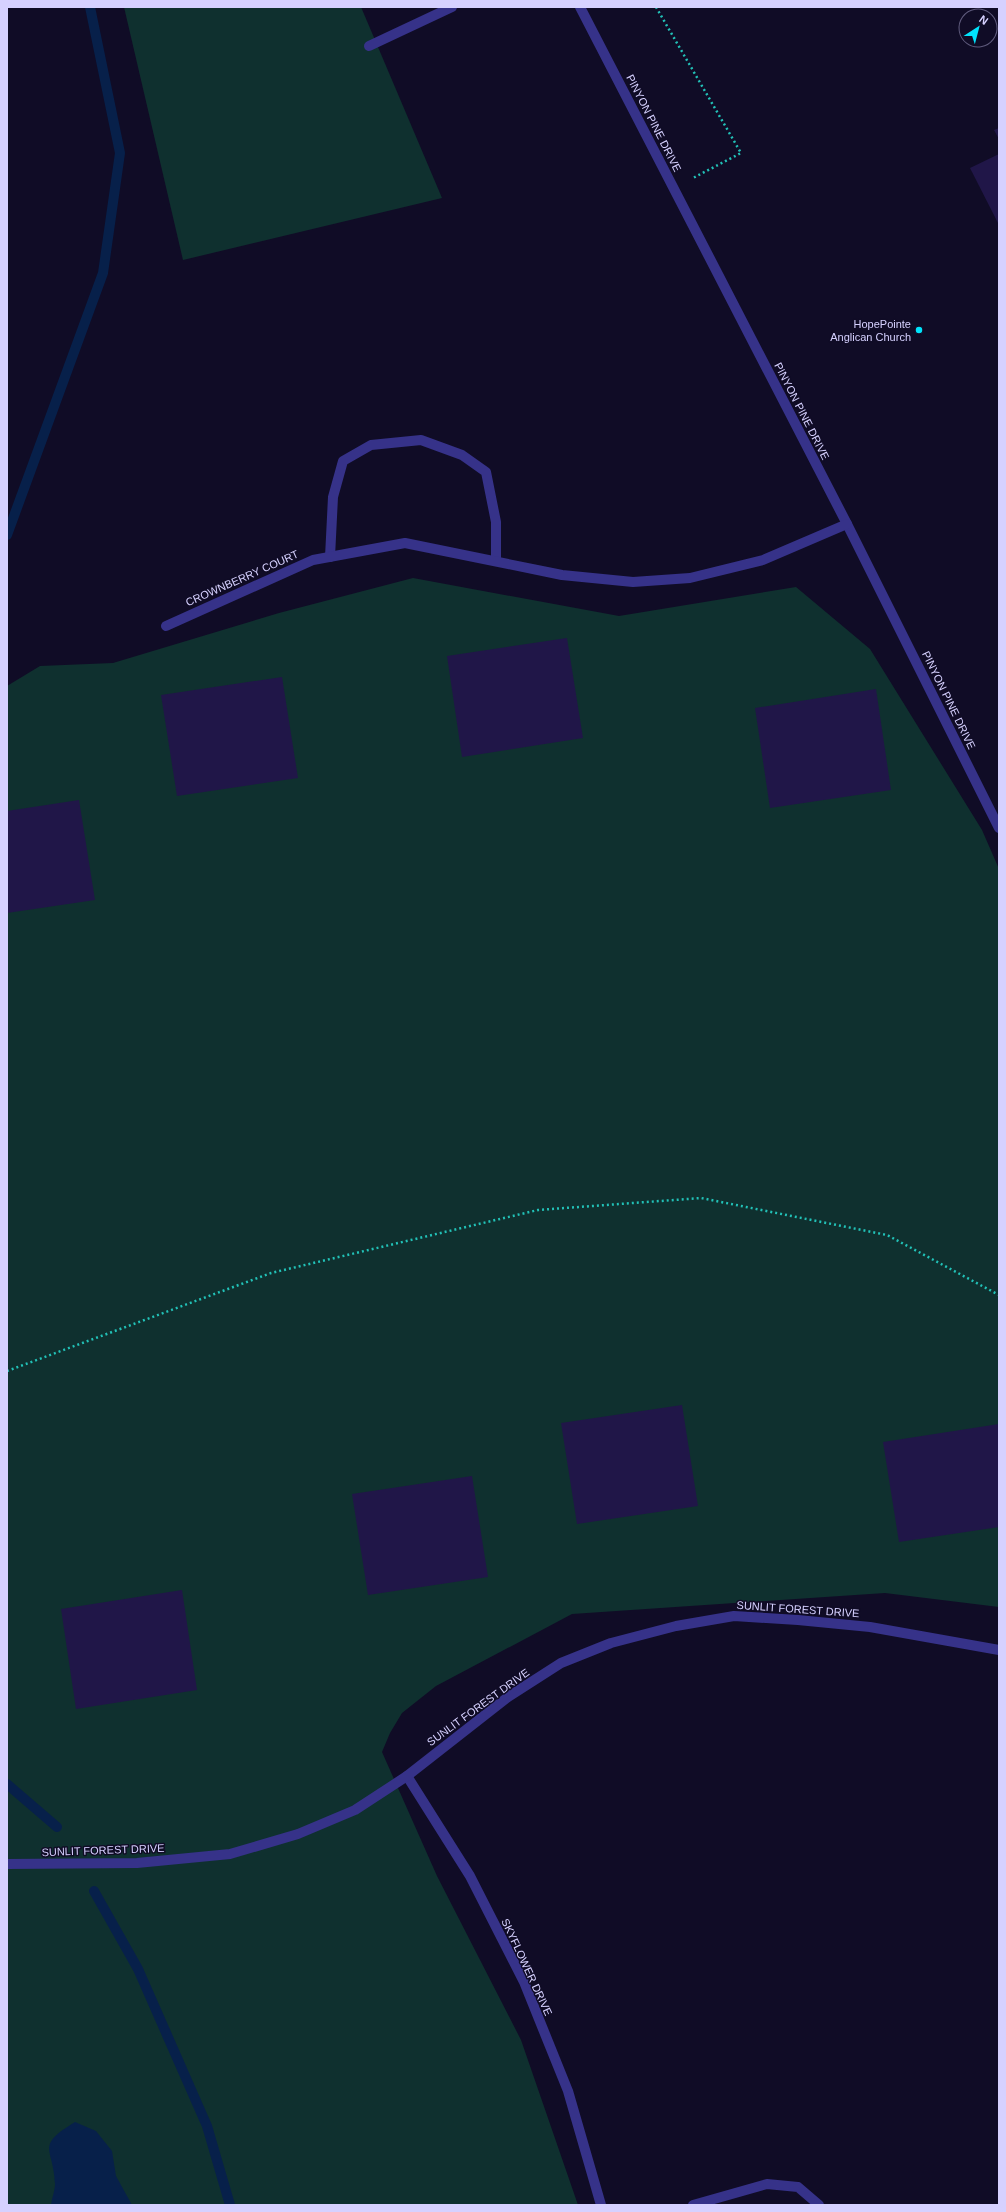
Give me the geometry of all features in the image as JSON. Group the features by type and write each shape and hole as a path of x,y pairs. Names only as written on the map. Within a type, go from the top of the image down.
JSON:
{"street":[{"path":"370,46 452,7"},
{"name":"PINYON PINE DRIVE","path":"580,7 847,524 999,828"},
{"path":"330,557 333,497 344,461 371,445 421,440 462,455 486,472 496,522 496,560"},
{"name":"CROWNBERRY COURT","path":"166,626 313,560 404,543 496,560 562,575 633,582 690,578 763,560 847,524"},
{"name":"SUNLIT FOREST DRIVE","path":"7,1864 137,1863 230,1854 298,1834 355,1810 407,1776 508,1697 561,1663 611,1643 676,1626 734,1616 798,1620 870,1627 999,1650"},
{"name":"SKYFLOWER DRIVE","path":"407,1776 470,1876 524,1982 568,2091 601,2205"},
{"path":"693,2205 767,2184 798,2187 819,2205"}],"path":[{"path":"656,7 741,153 674,188"},
{"path":"7,1371 271,1273 538,1210 701,1198 887,1235 999,1295"}],"green space":[{"path":"124,7 361,7 442,198 183,260"},
{"path":"413,578 619,616 796,587 870,649 982,830 999,869 999,1607 885,1593 572,1614 436,1686 402,1713 390,1733 382,1752 437,1876 521,2040 578,2205 7,2205 7,686 40,666 113,663 279,613"}],"water":[{"path":"75,2122 96,2131 112,2151 116,2176 132,2205 51,2205 55,2184 49,2148 50,2143 62,2130"}],"building":[{"path":"999,128 999,139 994,130"},
{"path":"999,154 999,225 970,168"},
{"path":"567,638 583,738 462,757 447,656"},
{"path":"282,677 298,778 177,796 161,695"},
{"path":"876,689 891,790 770,808 755,708"},
{"path":"79,800 95,900 7,913 7,811"},
{"path":"682,1405 698,1506 577,1524 561,1423"},
{"path":"999,1424 999,1527 899,1542 883,1442"},
{"path":"472,1476 488,1577 368,1595 352,1494"},
{"path":"182,1590 197,1690 76,1709 61,1609"}],"waterway":[{"path":"7,535 103,273 120,153 90,7"},
{"path":"7,1784 57,1827"},
{"path":"94,1891 138,1969 207,2126 230,2205"}],"place":[{"name":"HopePointe Anglican Church","path":"919,330"}]}
